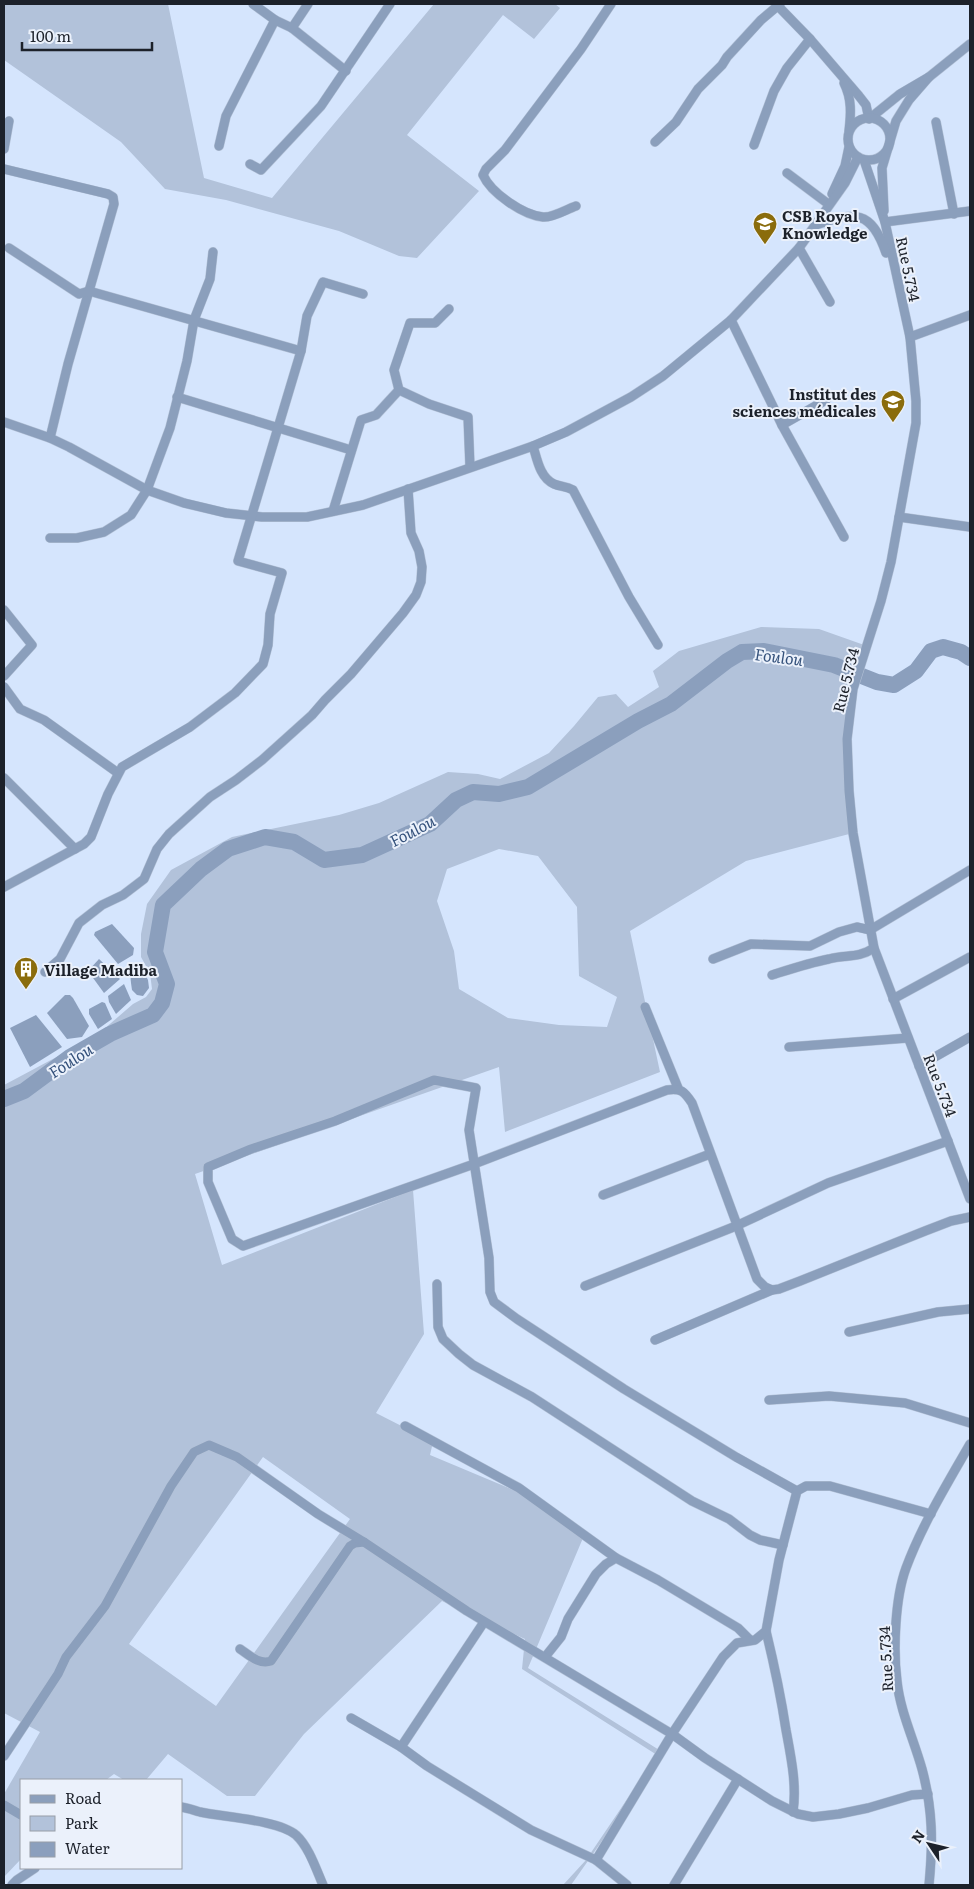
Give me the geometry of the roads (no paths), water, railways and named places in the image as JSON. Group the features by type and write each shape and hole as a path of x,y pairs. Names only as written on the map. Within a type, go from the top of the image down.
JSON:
{"street":[{"path":"253,4 275,20 292,28 346,71"},
{"path":"292,28 308,4"},
{"path":"250,164 261,170 321,106 390,4"},
{"path":"576,206 544,217 528,212 495,192 483,175 486,169 505,150 575,57 611,4"},
{"path":"655,142 676,122 698,89 778,4 862,100 869,119"},
{"path":"219,146 226,116 275,20"},
{"path":"754,145 774,91 787,68 810,39"},
{"path":"970,44 930,77 910,100 896,121 882,168 885,222 970,211"},
{"path":"818,221 845,166 849,147 848,135 851,114 849,94 838,72"},
{"path":"848,135 856,123 869,119 900,94 930,77"},
{"path":"849,147 861,158 870,160 881,156 888,146 888,134 886,128 881,123 869,119"},
{"path":"4,149 9,121"},
{"path":"936,122 954,214"},
{"path":"4,422 50,438 147,490 184,503 226,513 251,516 307,517 363,505 533,446 566,432 631,397 670,371 730,320 799,248 861,158"},
{"name":"Rue 5.734","path":"861,158 885,222 910,338 916,401 916,423 884,592 853,690 847,739 853,833 874,948 948,1141 967,1178 970,1199"},
{"path":"4,170 108,194 113,197 114,204 68,364 50,438"},
{"path":"787,173 828,202"},
{"path":"818,221 846,216 859,216 870,223 879,233 898,287"},
{"path":"9,248 79,294 89,291 301,351"},
{"path":"799,248 830,302"},
{"path":"50,538 77,538 104,532 131,515 147,490 170,428 187,361 194,320 210,279 213,252"},
{"path":"4,887 75,849 91,836 122,767 190,727 235,693 262,664 268,645 270,614 282,573 238,561 301,351 307,316 323,282 363,294"},
{"path":"399,390 394,370 410,323 435,323 449,309"},
{"path":"910,338 970,315"},
{"path":"730,320 782,425 844,537"},
{"path":"333,512 350,450 362,420 376,415 399,390"},
{"path":"399,390 429,404 468,417 470,468"},
{"path":"177,396 350,450"},
{"path":"782,425 826,400"},
{"path":"533,446 541,472 547,480 555,485 566,486 573,490 629,597 658,645"},
{"path":"45,972 60,959 79,923 102,905 123,895 144,880 157,850 169,834 210,797 262,760 312,715 352,674 403,614 416,595 421,582 422,567 419,551 411,533 408,489"},
{"path":"899,517 970,527"},
{"path":"4,610 32,646 4,676"},
{"path":"4,687 20,709 44,720 118,773"},
{"path":"4,778 75,849"},
{"path":"714,959 751,944 810,946 839,932 857,927 870,930 970,870"},
{"path":"772,975 841,956 859,956 874,948"},
{"path":"893,999 970,956"},
{"path":"645,1007 678,1088"},
{"path":"919,1066 970,1037"},
{"path":"789,1046 908,1038"},
{"path":"772,1290 765,1287 757,1279 692,1103 684,1091 678,1088 668,1090 474,1164 243,1246 232,1238 208,1182 208,1168 251,1149 335,1121 434,1080 476,1088 469,1130 474,1164 489,1258 490,1292 494,1302 517,1320 631,1393 736,1457 797,1491"},
{"path":"585,1286 736,1226 828,1183 948,1141"},
{"path":"603,1195 710,1154"},
{"path":"655,1340 772,1290 780,1289 925,1231 970,1216"},
{"path":"437,1284 438,1327 443,1339 459,1354 473,1364 532,1397 692,1501 730,1519 760,1540 783,1545"},
{"path":"849,1332 938,1312 970,1309"},
{"path":"769,1400 830,1396 905,1403 970,1424"},
{"path":"405,1426 519,1488 616,1558 658,1580 738,1628 750,1640"},
{"name":"Rue 5.734","path":"928,1885 932,1842 930,1805 897,1682 896,1617 906,1570 931,1514 970,1444"},
{"path":"4,1756 58,1674 66,1657 105,1606 171,1486 194,1452 209,1445 237,1457 318,1514 364,1542 484,1622 546,1657 672,1734 738,1779 793,1812 813,1816 826,1816 868,1808 912,1795 928,1794"},
{"path":"793,1812 792,1763 783,1709 766,1631 774,1584 797,1491 806,1486 830,1486 931,1514"},
{"path":"240,1649 259,1661 265,1663 271,1661 350,1546 355,1543 364,1542"},
{"path":"546,1657 561,1637 568,1619 596,1574 606,1564 616,1558"},
{"path":"401,1747 484,1622"},
{"path":"596,1860 672,1734 732,1646 742,1640 759,1638 766,1631"},
{"path":"351,1718 401,1747 427,1766 531,1830 596,1860 627,1885"},
{"path":"674,1885 738,1779"},
{"path":"4,1805 20,1814"},
{"path":"182,1806 200,1812 224,1814 266,1823 294,1833 307,1852 323,1885"},
{"path":"12,1885 34,1869"}],"water":[{"path":"112,924 134,948 133,955 118,964 94,935 95,932"},
{"path":"99,959 120,979 104,993 88,971"},
{"path":"136,964 141,966 148,980 149,988 143,996 137,995 132,990 131,973"},
{"path":"124,984 131,1000 116,1014 109,1002 108,996"},
{"path":"65,995 70,995 73,998 89,1026 82,1037 67,1039 47,1013"},
{"path":"102,1002 105,1003 112,1019 98,1029 89,1014 89,1009"},
{"path":"36,1015 62,1047 30,1067 10,1028"}],"waterway":[{"name":"Foulou","path":"4,1099 24,1091 70,1057 110,1034 153,1015 162,1003 167,984 155,952 163,905 201,869 228,849 265,837 294,842 324,860 362,855 430,824 456,800 473,792 499,794 528,787 638,721 671,704 727,661 742,652 764,651 834,665 877,682 894,685 916,671 931,651 943,647 961,652 970,658"}],"place":[{"name":"CSB Royal Knowledge","path":"765,245"},
{"name":"Institut des sciences médicales","path":"893,423"},
{"name":"Village Madiba","path":"26,990"}]}
